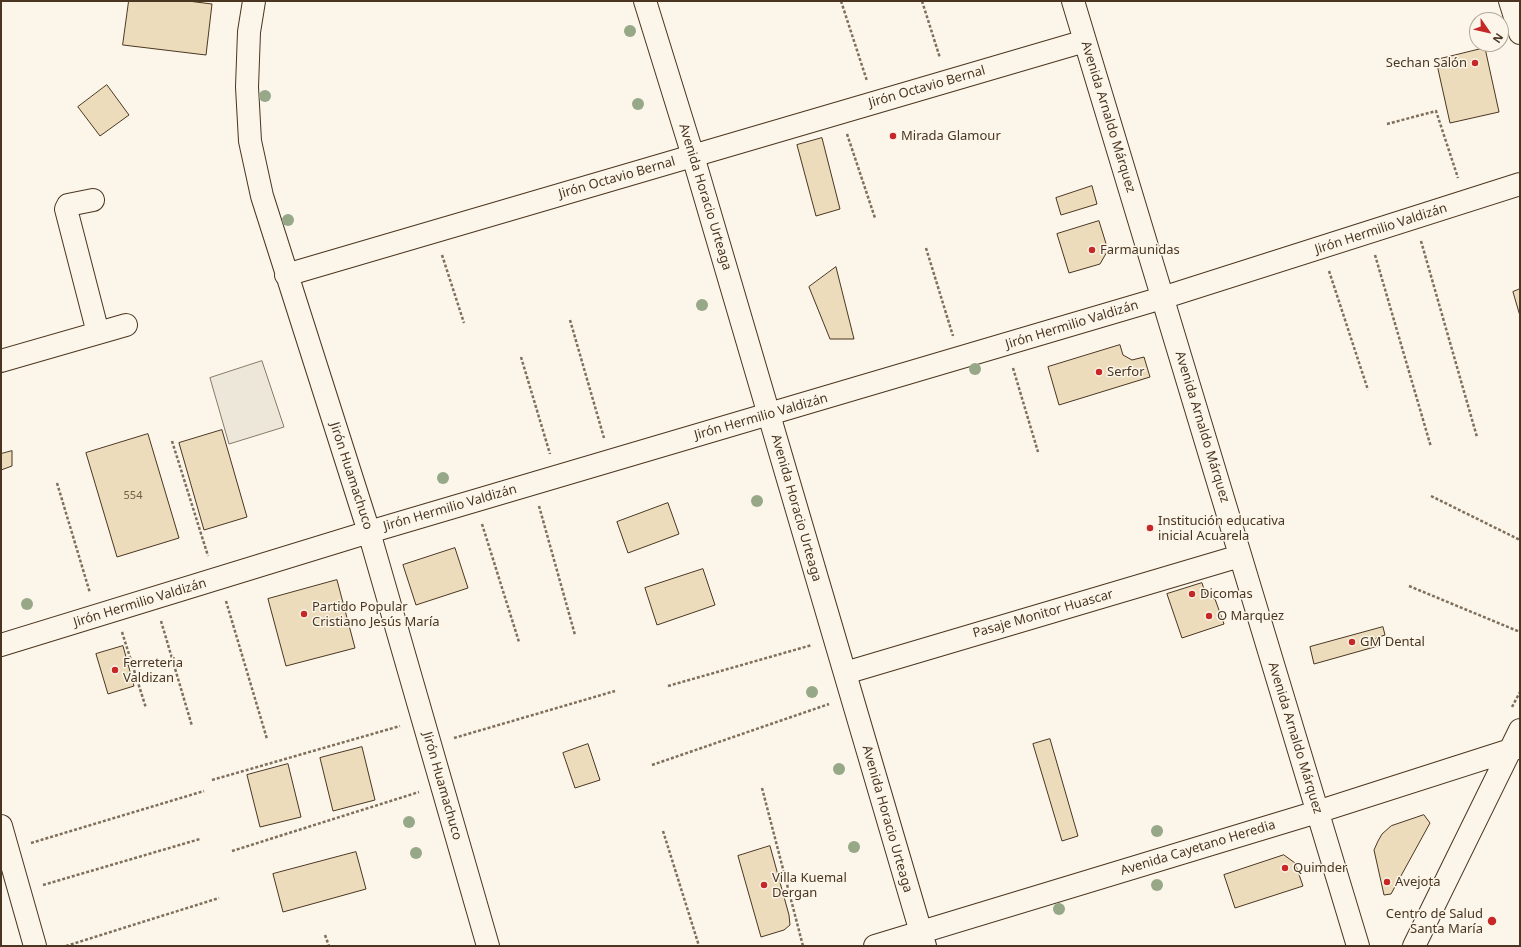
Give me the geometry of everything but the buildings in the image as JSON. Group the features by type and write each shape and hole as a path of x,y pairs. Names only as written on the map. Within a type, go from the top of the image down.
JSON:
{"street":[{"name":"Jirón Huamachuco","path":"254,1 249,32 247,86 250,141 262,196 369,532 488,946"},
{"name":"Avenida Horacio Urteaga","path":"645,1 693,156 923,939"},
{"name":"Avenida Arnaldo Márquez","path":"1073,1 1358,946"},
{"path":"1510,1 1520,33"},
{"name":"Jirón Octavio Bernal","path":"286,275 1085,42"},
{"name":"Jirón Hermilio Valdizán","path":"1,645 369,532 1162,298 1520,184"},
{"path":"93,200 68,205 66,209 98,333"},
{"path":"1,361 126,326"},
{"name":"Pasaje Monitor Huascar","path":"845,673 1240,556"},
{"path":"1414,946 1515,749 1520,730"},
{"name":"Avenida Cayetano Heredia","path":"875,946 923,939 1515,749"},
{"path":"1,826 35,946"}],"path":[{"path":"841,1 874,103"},
{"path":"922,1 947,82"},
{"path":"1387,124 1436,111 1466,202"},
{"path":"840,113 874,218"},
{"path":"1415,218 1477,437"},
{"path":"435,232 464,323"},
{"path":"1369,233 1431,447"},
{"path":"926,248 961,358"},
{"path":"1322,248 1368,390"},
{"path":"570,320 610,462"},
{"path":"1006,344 1038,452"},
{"path":"521,357 557,477"},
{"path":"172,441 267,739"},
{"path":"57,483 106,614 146,708"},
{"path":"532,484 575,634"},
{"path":"1430,496 1520,540"},
{"path":"475,501 519,642"},
{"path":"1409,586 1520,632"},
{"path":"154,599 192,726"},
{"path":"668,686 834,639"},
{"path":"430,745 615,691"},
{"path":"652,765 851,696"},
{"path":"212,780 423,719"},
{"path":"232,850 402,798 442,784"},
{"path":"762,788 803,946"},
{"path":"8,850 204,791"},
{"path":"663,831 699,946"},
{"path":"20,892 200,840"},
{"path":"66,946 219,898"},
{"path":"325,934 328,946"}],"shaded area":[{"path":"262,361 284,427 229,444 210,378"}],"place":[{"name":"Sechan Salón","path":"1475,63"},
{"name":"Mirada Glamour","path":"893,136"},
{"name":"Farmaunidas","path":"1092,250"},
{"name":"Serfor","path":"1099,372"},
{"name":"Institución educativa inicial Acuarela","path":"1150,528"},
{"name":"Dicomas","path":"1192,594"},
{"name":"Partido Popular Cristiano Jesús María","path":"304,614"},
{"name":"O Marquez","path":"1209,616"},
{"name":"GM Dental","path":"1352,642"},
{"name":"Ferreteria Valdizan","path":"115,670"},
{"name":"Quimder","path":"1285,868"},
{"name":"Avejota","path":"1387,882"},
{"name":"Villa Kuemal Dergan","path":"764,885"},
{"name":"Centro de Salud Santa María","path":"1492,921"}]}
